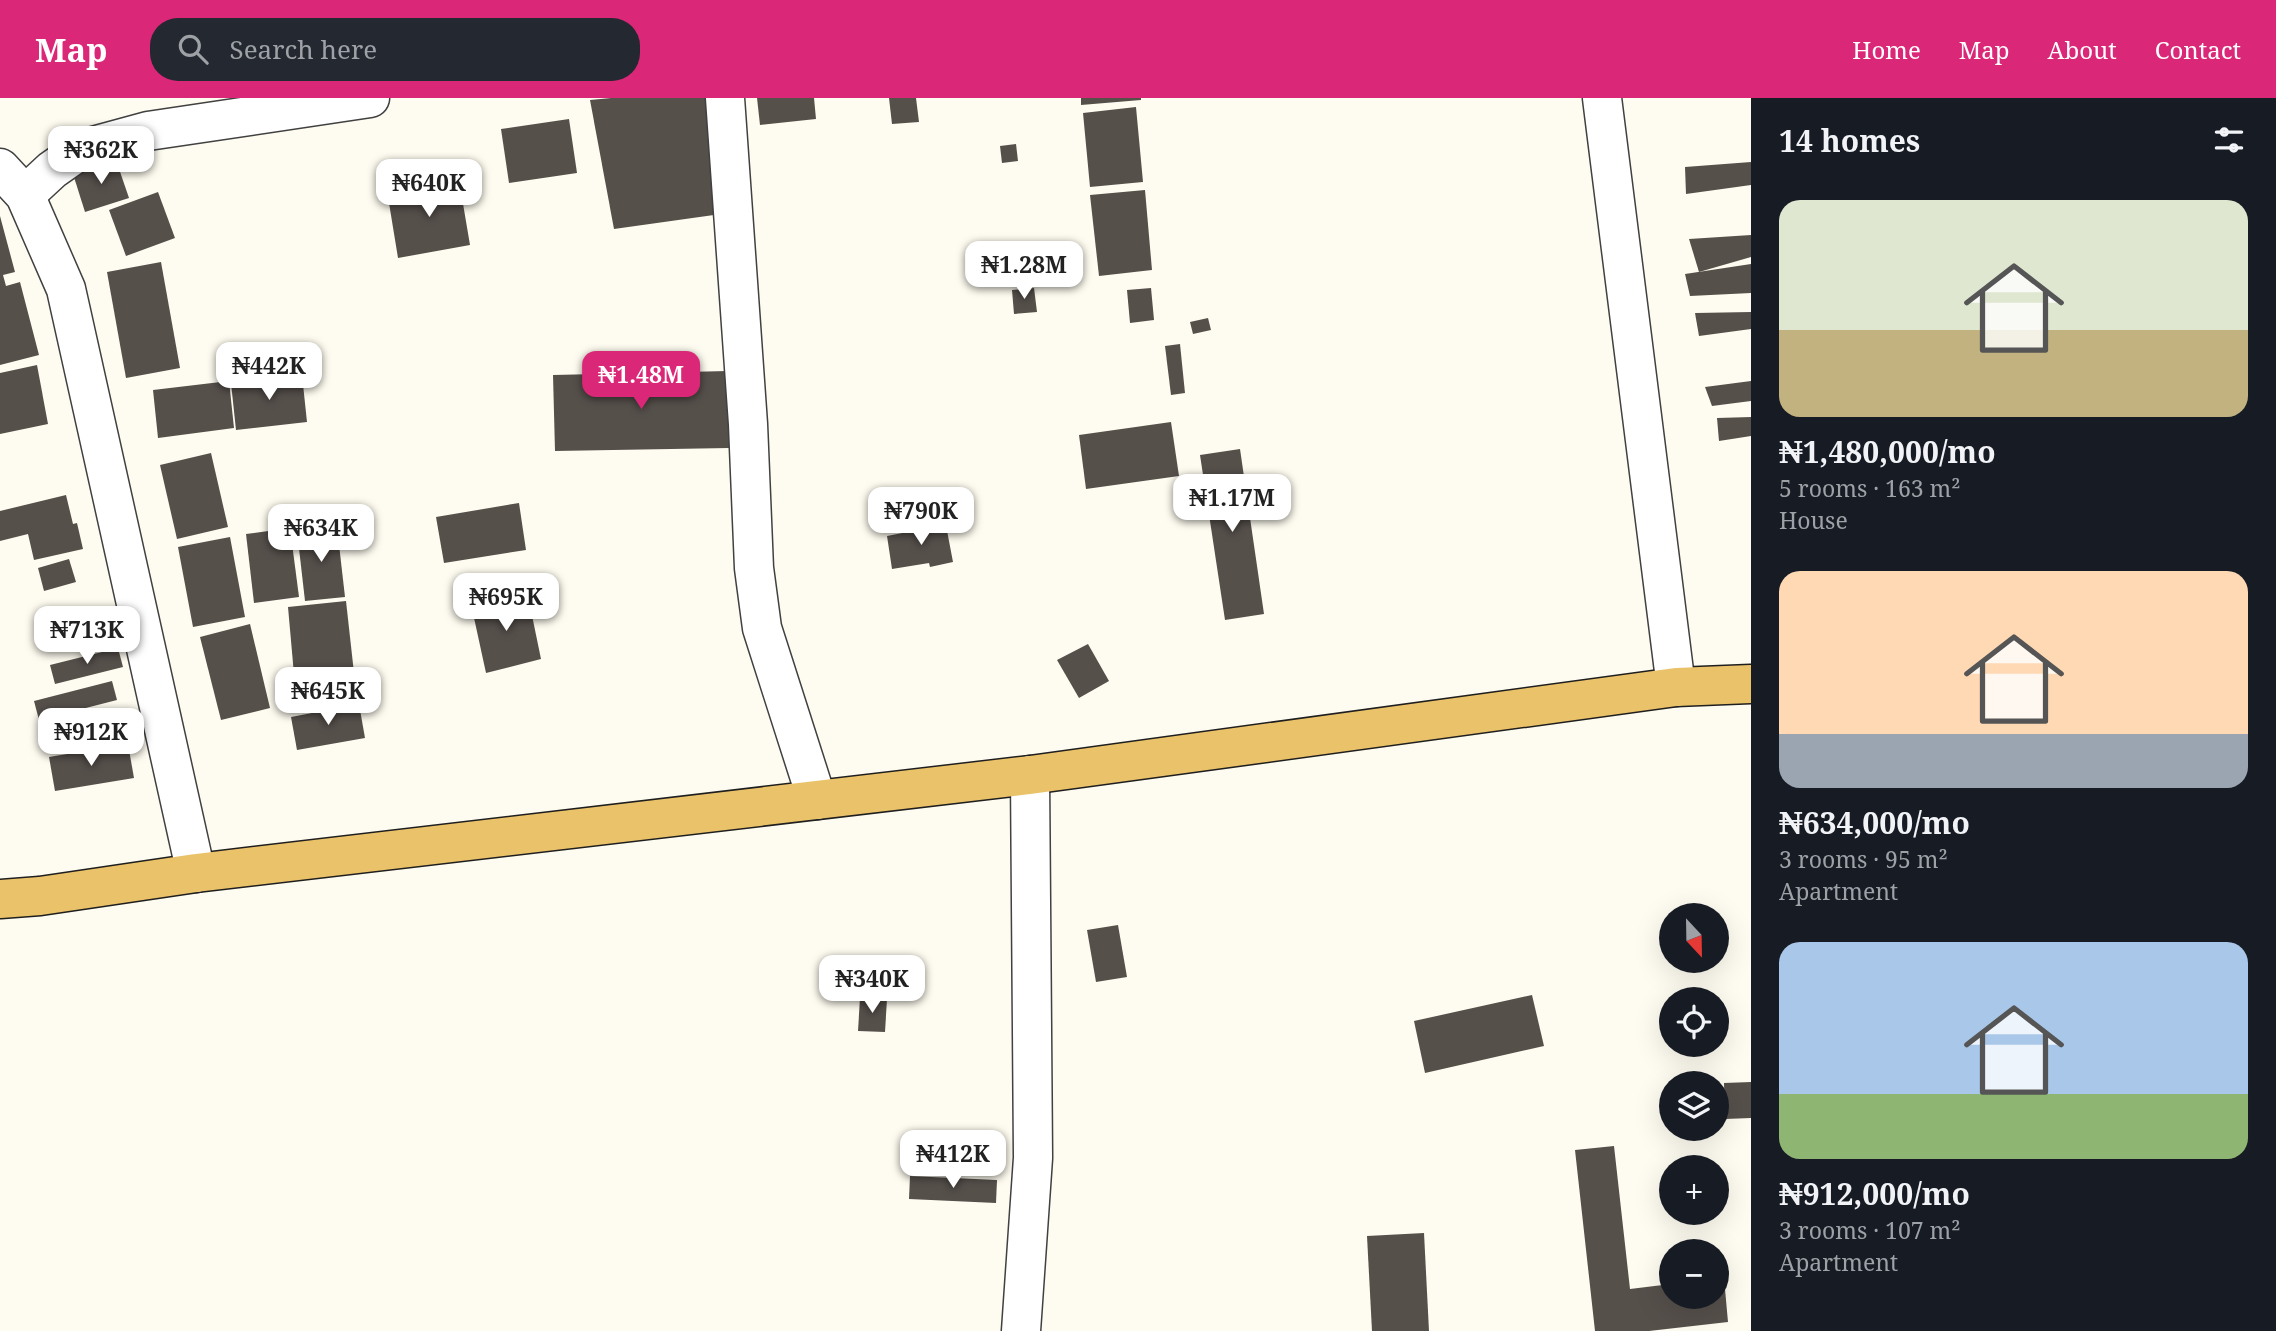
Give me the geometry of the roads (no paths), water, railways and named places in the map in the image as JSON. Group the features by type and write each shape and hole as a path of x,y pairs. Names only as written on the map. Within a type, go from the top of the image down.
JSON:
{"highway":[{"path":"0,899 196,873 1030,775 1676,687 1751,684"}],"street":[{"path":"196,873 66,289 13,182 52,170 82,149 148,131 370,98"},
{"path":"725,98 748,424 754,568 762,628 817,800"},
{"path":"1602,98 1676,687"},
{"path":"1021,1331 1033,1158 1030,775"}]}
